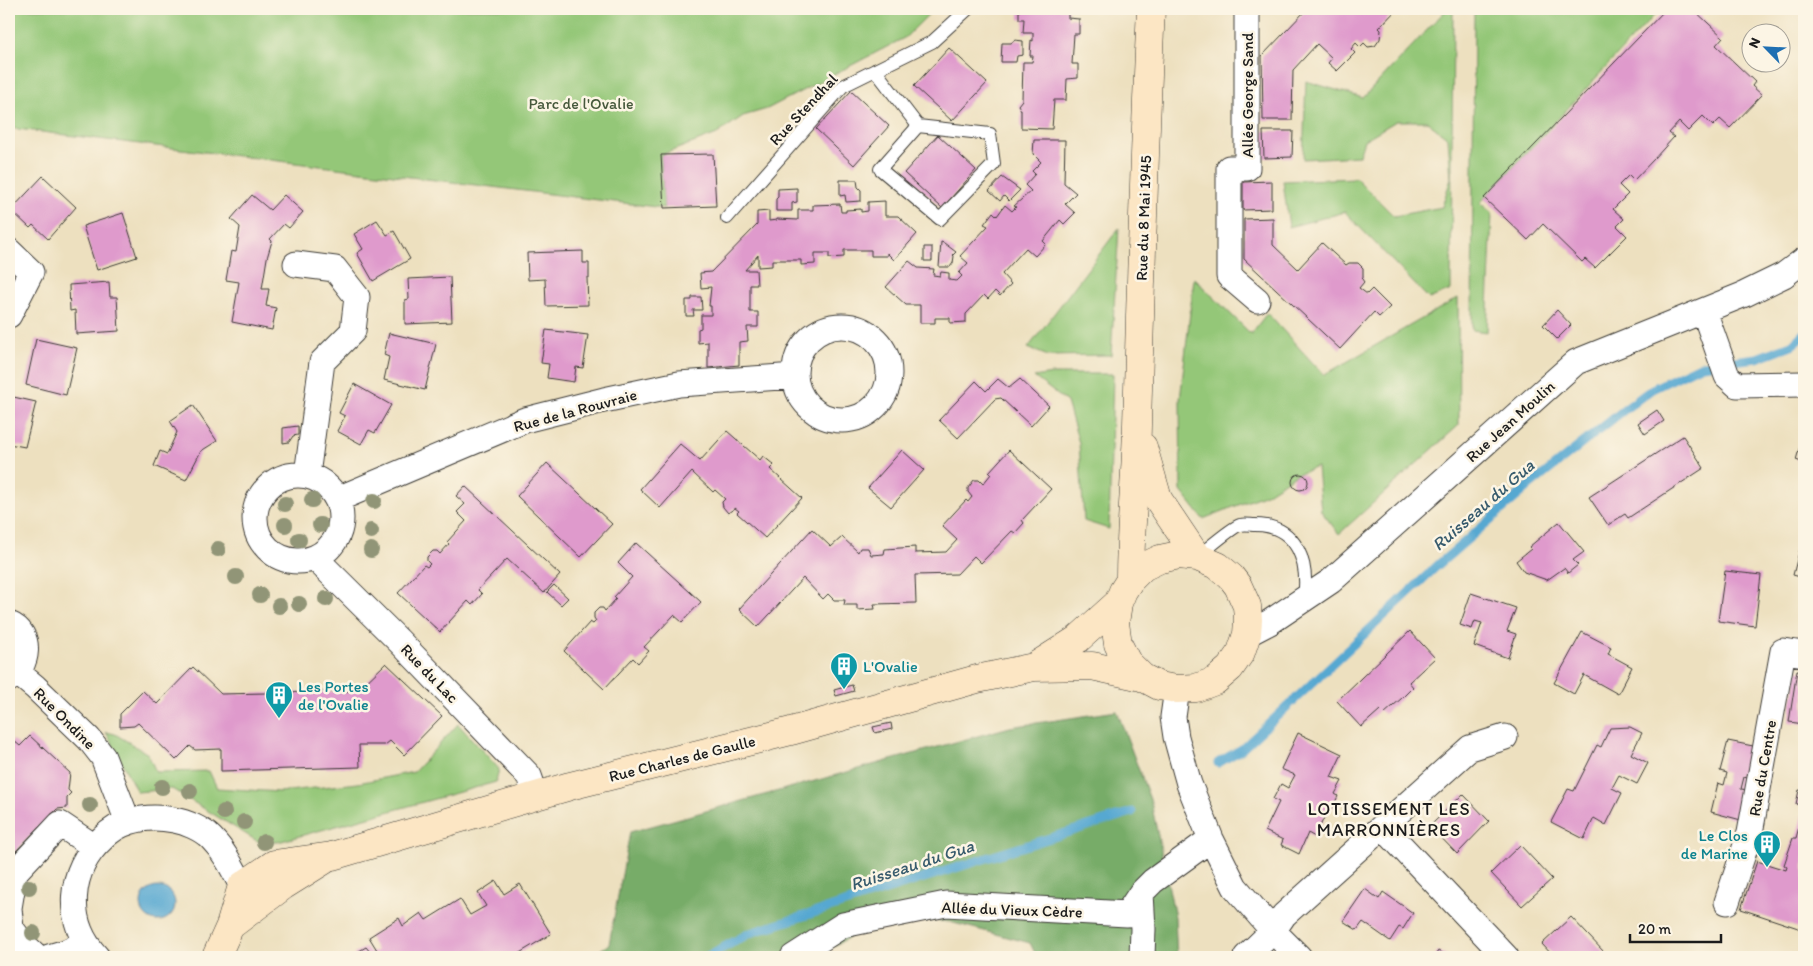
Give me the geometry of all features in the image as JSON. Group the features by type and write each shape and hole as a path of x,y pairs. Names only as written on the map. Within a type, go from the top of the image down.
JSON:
{"street":[{"name":"Rue du 8 Mai 1945","path":"1124,591 1130,543 1137,428 1145,131 1151,9"},
{"name":"Allée George Sand","path":"1247,9 1248,168 1229,168 1229,276 1256,300"},
{"path":"9,251 31,272 9,315"},
{"name":"Rue Jean Moulin","path":"1247,634 1270,622 1346,568 1576,362 1745,294 1784,275 1804,260"},
{"path":"296,264 334,269 356,297 353,331 322,362 307,475"},
{"path":"1704,311 1727,376 1737,385 1804,384"},
{"name":"Rue de la Rouvraie","path":"338,499 525,420 679,384 795,376"},
{"name":"Rue du 8 Mai 1945","path":"1137,428 1158,499 1197,557"},
{"path":"307,475 326,484 338,499 342,522 333,544 315,558 295,561 275,555 261,541 255,522 260,496 281,478 307,475"},
{"path":"1178,555 1197,557 1218,566 1238,586 1247,606 1247,634 1241,652 1230,668 1215,681 1196,688 1177,689 1159,686 1142,676 1127,662 1118,644 1115,623 1124,591 1143,567 1160,559 1178,555"},
{"name":"Rue du Lac","path":"315,558 399,640 529,776 536,796"},
{"name":"Rue Charles de Gaulle","path":"1034,667 1078,638 1124,591"},
{"path":"9,624 15,627 24,641 25,658 13,676"},
{"name":"Rue du Centre","path":"1727,902 1750,833 1783,651 1804,654"},
{"name":"Rue Charles de Gaulle","path":"242,886 274,864 332,856 570,786 791,731 968,682 1034,667 1092,666 1142,676"},
{"name":"Rue Ondine","path":"13,676 35,687 89,739 103,757 128,822"},
{"path":"1177,689 1173,717 1176,737 1189,784 1211,839 1235,887 1273,931 1299,957"},
{"path":"1246,957 1273,931 1284,915 1470,748 1505,737"},
{"path":"49,957 66,952 91,950 77,924 74,903 76,883 82,864 93,846 109,832 128,822 156,817 185,822 210,836 228,858 242,886 230,926 216,957"},
{"path":"37,957 23,944 11,928 9,908 15,872 60,824 93,846"},
{"path":"1383,826 1506,957"},
{"name":"Allée du Vieux Cèdre","path":"793,957 843,925 946,904 1127,914 1141,893 1153,881 1211,839"},
{"name":"Rue Charles de Gaulle","path":"230,926 283,886 332,856"},
{"path":"1141,893 1142,957"}],"lane":[{"name":"Rue Stendhal","path":"727,218 843,86 932,42 968,9"},
{"path":"875,70 918,126 990,134 994,164 940,219 880,169 918,126"},
{"path":"1197,557 1238,525 1269,525 1290,537 1303,559 1306,582 1304,599"}],"green space":[{"name":"Parc de l'Ovalie","path":"9,9 934,9 906,37 767,109 743,116 717,134 661,155 664,208 9,128"},
{"path":"1447,9 1453,9 1451,290 1429,299 1345,212 1289,227 1283,181 1356,178 1394,216 1442,207 1451,178 1448,138 1426,121 1396,121 1364,140 1359,156 1303,159 1306,81 1363,98"},
{"path":"1474,9 1660,9 1480,203 1492,213 1487,332 1472,330"},
{"path":"1119,228 1111,355 1048,356 1028,348"},
{"path":"1194,278 1251,334 1267,313 1324,375 1458,298 1459,425 1339,534 1321,511 1317,467 1295,475 1266,494 1203,519 1181,491 1180,400"},
{"path":"1052,374 1113,374 1109,529 1084,521 1079,443 1067,402 1034,377"},
{"path":"1117,711 1151,802 1175,917 1177,957 1037,957 1030,943 950,922 886,917 814,957 590,957 609,944 630,832 1010,727"},
{"path":"458,724 499,769 496,782 278,842 257,841 172,789 137,792 106,732 115,734 148,754 156,772 209,771 217,788 280,792 358,783 414,772"}],"water":[{"path":"158,887 165,888 170,892 174,897 174,911 170,916 165,920 158,921 151,920 146,916 142,911 141,904 142,897 146,892 151,888"}],"building":[{"path":"1019,9 1068,9 1068,18 1079,19 1079,34 1074,34 1072,64 1078,64 1078,78 1067,79 1066,100 1054,100 1052,129 1021,128 1021,110 1018,105 1022,100 1023,62 1032,62 1033,56 1030,56 1033,33 1023,33 1024,19 1019,19"},
{"path":"1307,9 1397,9 1379,28 1381,30 1380,39 1375,46 1368,47 1364,43 1360,47 1356,43 1351,49 1355,53 1337,71 1328,63 1332,58 1317,44 1293,70 1292,120 1263,120 1262,56"},
{"path":"1666,9 1693,9 1723,37 1716,45 1740,68 1740,72 1744,72 1755,82 1752,86 1762,95 1730,128 1720,119 1713,126 1703,116 1688,131 1679,122 1669,133 1674,137 1634,180 1629,175 1619,185 1628,194 1613,209 1624,219 1617,226 1627,236 1595,268 1585,259 1582,262 1543,224 1528,240 1484,198"},
{"path":"1015,40 1023,41 1023,55 1017,56 1016,62 1001,62 1002,43 1011,43"},
{"path":"949,48 987,83 952,121 914,86"},
{"path":"851,91 889,126 854,165 816,129"},
{"path":"1263,131 1293,131 1292,157 1264,158"},
{"path":"938,135 976,170 942,208 904,173"},
{"path":"1034,140 1065,140 1064,183 1076,193 1065,204 1075,213 1064,224 1060,220 1043,241 1046,244 1035,256 1026,248 1002,274 1011,284 1000,296 995,291 988,299 984,295 966,314 966,322 950,323 950,318 935,318 935,323 920,323 920,305 906,305 886,287 909,261 918,268 934,269 933,275 940,276 941,272 949,273 949,280 957,281 962,276 959,273 968,263 960,256 988,226 984,224 993,212 997,216 1005,205 1012,211 1016,207 1014,206 1031,191 1025,185 1035,174 1032,171 1041,162 1033,154"},
{"path":"713,154 716,206 664,208 661,155"},
{"path":"43,176 76,207 48,239 33,225 30,228 11,210"},
{"path":"1002,177 1020,190 1009,201 1004,196 1000,201 989,191"},
{"path":"840,180 857,180 858,187 861,190 861,201 846,202 845,195 840,196"},
{"path":"1272,181 1272,209 1243,210 1243,182"},
{"path":"797,188 797,202 792,203 792,211 776,211 778,189"},
{"path":"252,195 270,210 284,195 303,212 289,228 284,224 270,239 272,241 262,289 269,289 266,306 276,308 272,330 232,322 239,282 226,280 231,251 236,252 240,227 231,219"},
{"path":"885,201 885,216 898,216 917,234 894,260 887,253 887,256 871,256 871,250 844,250 844,257 829,258 829,253 815,253 815,264 801,265 801,260 772,260 772,266 758,267 758,255 745,270 756,270 757,285 750,285 750,312 758,312 758,327 747,327 748,341 739,342 739,365 708,368 708,342 698,343 698,329 701,328 701,315 711,315 711,306 709,306 711,287 701,288 700,273 711,272 757,225 757,212 769,211 769,221 777,219 798,220 798,210 813,210 813,205 840,204 841,212 861,209 861,212 868,211 868,202"},
{"path":"123,213 137,257 97,270 83,226"},
{"path":"1273,218 1273,245 1298,269 1322,243 1346,265 1358,263 1363,268 1362,279 1364,282 1359,288 1367,294 1372,289 1390,307 1379,317 1374,312 1340,349 1244,259 1244,219"},
{"path":"377,220 387,235 394,231 410,259 373,281 357,253 363,249 354,234"},
{"path":"941,242 956,252 953,255 953,263 950,267 939,267"},
{"path":"924,247 932,247 932,261 924,261"},
{"path":"583,251 583,263 589,263 589,278 587,278 588,305 546,306 545,279 528,280 527,253"},
{"path":"450,277 452,322 405,324 405,300 409,299 408,279"},
{"path":"109,282 110,297 117,297 119,331 76,334 75,310 70,311 69,285"},
{"path":"692,297 701,297 702,310 693,310 694,316 686,316 686,300 692,300"},
{"path":"1557,310 1571,325 1557,339 1543,325"},
{"path":"546,330 588,335 583,368 576,367 574,382 547,378 549,364 541,363"},
{"path":"389,333 436,344 425,390 384,380 389,357 384,355"},
{"path":"36,339 77,348 66,395 26,385"},
{"path":"998,379 1009,388 1020,379 1049,406 1031,426 1001,398 995,399 958,438 939,420 976,381 986,391"},
{"path":"354,384 391,405 375,433 369,430 361,444 337,431 345,416 339,413"},
{"path":"9,396 36,402 25,447 9,444"},
{"path":"193,405 217,441 201,451 186,480 154,466 160,451 167,454 177,432 170,421"},
{"path":"1657,410 1664,421 1645,434 1638,423"},
{"path":"298,426 298,435 293,436 289,442 283,443 283,428"},
{"path":"727,431 760,460 763,456 774,465 770,469 802,498 765,538 737,513 739,511 735,508 728,513 723,507 722,502 725,499 715,490 713,492 692,472 660,508 640,489 680,444 700,461"},
{"path":"1804,432 1804,463 1796,460"},
{"path":"1683,436 1704,468 1628,518 1625,514 1608,525 1589,497"},
{"path":"902,450 924,470 891,507 868,488"},
{"path":"1009,450 1051,489 1022,520 1024,523 1015,533 1012,531 981,563 974,556 957,574 915,575 916,603 874,604 875,609 857,610 857,605 844,605 845,600 834,600 828,594 823,599 803,578 758,627 739,609 812,529 831,547 842,537 858,552 860,548 868,548 871,555 884,554 885,549 915,547 915,553 946,552 957,540 942,526 966,500 968,502 972,497 968,492 968,488 974,480 979,480 983,484 991,474 989,472"},
{"path":"547,463 612,524 581,557 517,496"},
{"path":"1297,474 1303,474 1308,479 1306,488 1297,490 1292,485 1292,479"},
{"path":"465,486 560,575 544,593 507,559 478,590 482,594 472,605 468,601 440,632 398,593 424,565 427,567 430,564 427,561 427,557 433,551 437,551 440,554 449,544 447,542 466,521 457,512 465,504 456,496"},
{"path":"1559,522 1584,552 1573,560 1578,565 1568,573 1564,568 1547,580 1524,572 1516,561 1531,549 1529,547"},
{"path":"1804,533 1804,578 1793,575"},
{"path":"636,543 701,602 682,622 674,615 644,647 649,651 638,663 633,658 604,689 564,651 590,622 593,624 596,621 594,613 599,608 603,608 605,611 616,599 614,597 632,577 618,563"},
{"path":"1725,571 1761,575 1755,626 1718,621"},
{"path":"554,585 568,598 561,605 547,592"},
{"path":"1471,593 1516,608 1507,631 1516,634 1508,658 1474,646 1482,623 1475,621 1472,629 1460,625"},
{"path":"1410,631 1435,658 1409,682 1413,687 1402,698 1384,714 1380,710 1361,727 1337,701"},
{"path":"1582,632 1611,647 1608,654 1632,667 1618,694 1584,675 1574,694 1554,683"},
{"name":"Les Portes de l'Ovalie","path":"386,663 442,716 404,755 390,741 385,745 359,745 360,767 221,771 221,749 195,750 190,746 176,760 138,723 134,726 120,727 120,714 143,691 157,704 193,667 221,694 357,691"},
{"path":"1797,670 1804,671 1804,724 1789,722"},
{"name":"L'Ovalie","path":"852,685 854,691 836,696 834,690"},
{"name":"L'Ovalie","path":"891,723 892,729 875,733 873,727"},
{"path":"1630,727 1642,733 1631,754 1648,763 1637,784 1619,775 1612,788 1622,793 1606,825 1594,818 1584,839 1551,822 1568,789 1574,791 1597,745 1601,747 1610,728"},
{"path":"1298,733 1342,754 1331,777 1342,781 1335,794 1338,796 1332,809 1329,807 1315,837 1308,833 1299,854 1281,845 1283,840 1265,831 1279,802 1273,799 1281,784 1288,788 1295,775 1281,769"},
{"path":"30,736 70,773 68,790 71,793 67,797 67,808 57,809 11,856 11,868 9,868 9,745 13,740 20,746"},
{"path":"1728,741 1758,747 1751,779 1744,777 1741,789 1748,790 1741,820 1711,812 1718,783 1724,785 1727,773 1720,771"},
{"path":"1799,790 1804,791 1804,807 1796,804"},
{"path":"1463,794 1489,821 1457,854 1430,826"},
{"name":"Le Clos de Marine","path":"1804,809 1804,930 1741,909 1757,861 1786,870 1787,867 1784,865 1793,838 1796,838"},
{"path":"1520,845 1552,879 1522,906 1491,873"},
{"path":"496,881 504,894 520,884 551,934 513,957 355,957 354,954 366,947 371,953 377,950 369,937 399,918 403,926 421,913 426,920 460,899 470,915 486,906 478,893"},
{"path":"1365,889 1379,899 1383,892 1413,913 1403,929 1399,927 1390,941 1363,922 1357,930 1343,921"},
{"path":"1571,917 1604,952 1599,957 1554,957 1542,944"},
{"path":"1438,951 1450,957 1434,957"}],"waterway":[{"name":"Ruisseau du Gua","path":"1218,763 1242,749 1438,565 1528,487 1652,389 1702,365 1757,358 1794,344 1804,334"},
{"name":"Ruisseau du Gua","path":"706,957 750,933 1132,812"}],"place":[{"name":"L'Ovalie","path":"844,690"},
{"name":"Les Portes de l'Ovalie","path":"279,719"},
{"name":"Le Clos de Marine","path":"1767,868"}],"district":[{"name":"LOTISSEMENT LES MARRONNIÈRES","path":"1389,820"}]}
